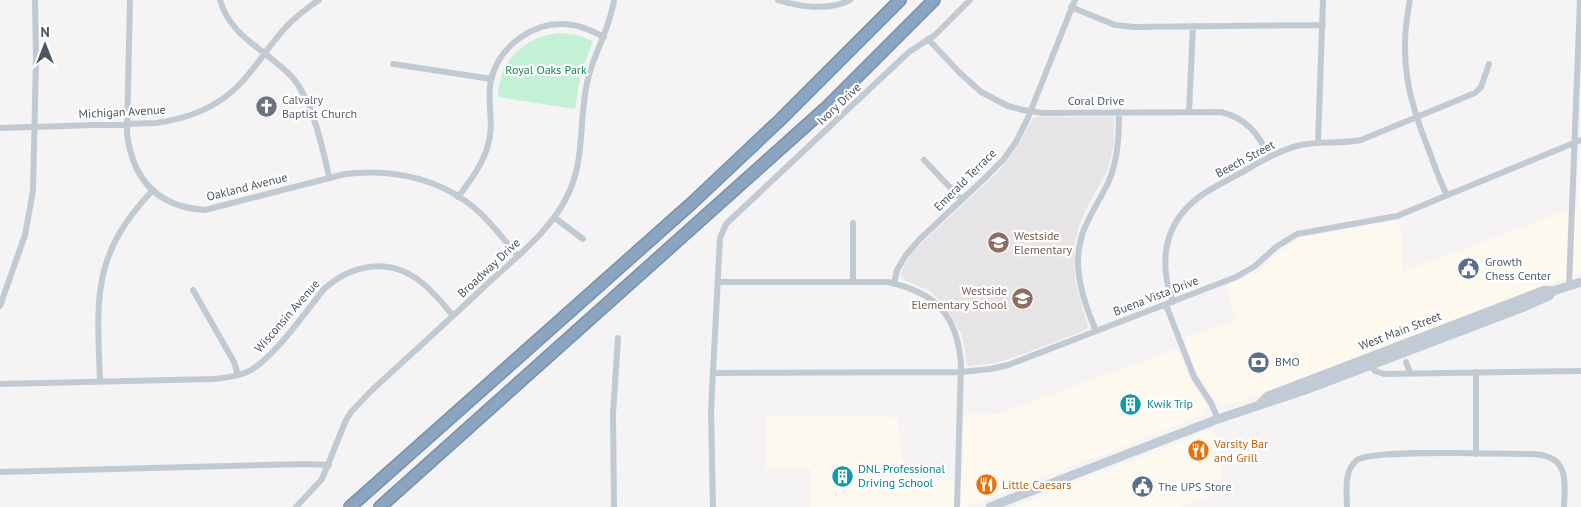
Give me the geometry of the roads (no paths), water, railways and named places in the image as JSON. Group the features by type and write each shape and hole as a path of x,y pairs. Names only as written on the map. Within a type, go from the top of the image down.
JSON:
{"highway":[{"path":"380,507 827,107 934,0"},
{"path":"350,507 692,203 780,120 897,3"}],"main road":[{"name":"West Main Street","path":"1260,404 1268,396 1545,290 1553,291 1581,282"},
{"name":"West Main Street","path":"990,507 1218,419 1271,402 1524,307 1549,296 1553,291"}],"street":[{"path":"0,306 25,235 31,208 35,127 35,0"},
{"name":"Oakland Avenue","path":"130,0 127,124 129,150 133,163 144,182 170,202 193,209 205,210 329,177 359,172 405,175 434,184 479,213 518,256"},
{"path":"220,0 233,25 293,78 307,101 329,177"},
{"name":"Michigan Avenue","path":"0,128 170,121 198,112 213,105 237,87 285,28 297,16 319,0"},
{"name":"Broadway Drive","path":"296,507 322,479 340,432 351,412 371,391 518,256 555,218 570,189 578,165 589,75 604,36 614,0"},
{"path":"778,0 797,5 816,6 837,5 850,0"},
{"name":"Ivory Drive","path":"718,282 720,238 724,226 909,52 935,35 970,0"},
{"path":"1318,143 1323,0"},
{"path":"1410,0 1406,19 1404,54 1410,96 1416,118 1448,195"},
{"path":"1569,286 1580,0"},
{"path":"1073,3 1095,18 1122,26 1322,25"},
{"name":"Emerald Terrace","path":"894,284 896,270 906,255 920,239 1003,160 1016,142 1073,3"},
{"path":"458,198 474,175 489,144 492,127 490,89 498,63 504,52 518,39 530,32 551,25 572,25 604,36"},
{"path":"1189,112 1193,26"},
{"name":"Coral Drive","path":"928,40 981,92 1008,106 1043,113 1221,112 1233,115 1246,122 1256,133 1270,157"},
{"path":"393,64 492,79"},
{"name":"Beech Street","path":"1218,419 1211,403 1194,377 1170,303 1164,267 1165,252 1176,220 1199,196 1270,157 1300,145 1361,140 1474,94 1481,87 1489,64"},
{"path":"1096,331 1082,295 1078,263 1083,233 1092,209 1108,183 1112,170 1118,146 1119,112"},
{"name":"Buena Vista Drive","path":"713,373 961,372 991,369 1236,277 1297,234 1396,216 1581,140"},
{"path":"924,160 962,200"},
{"path":"100,381 98,305 99,288 104,268 124,224 136,207 153,190"},
{"path":"555,218 583,239"},
{"path":"853,223 853,282"},
{"name":"Wisconsin Avenue","path":"0,384 213,379 248,372 261,364 324,289 333,281 352,270 380,266 409,274 421,282 453,316"},
{"path":"713,507 711,428 718,282 853,282 894,284 914,289 927,296 939,306 949,318 956,332 960,348 957,507"},
{"path":"193,290 234,362 238,375"},
{"path":"614,507 613,414 618,338"},
{"path":"1406,362 1410,373"},
{"path":"1371,365 1380,374 1581,371"},
{"path":"1476,372 1476,454"},
{"path":"1347,507 1348,472 1351,466 1360,459 1376,455 1533,454 1548,456 1561,467 1563,472 1564,507"},
{"path":"0,472 296,464 328,465"}],"place":[{"name":"Calvalry Baptist Church","path":"266,107"},
{"name":"Westside Elementary","path":"998,243"},
{"name":"Growth Chess Center","path":"1469,269"},
{"name":"Westside Elementary School","path":"1023,298"},
{"name":"BMO","path":"1259,362"},
{"name":"Kwik Trip","path":"1131,404"},
{"name":"Varsity Bar and Grill","path":"1198,451"},
{"name":"DNL Professional Driving School","path":"842,476"},
{"name":"Little Caesars","path":"986,485"},
{"name":"The UPS Store","path":"1142,487"}],"park label":[{"name":"Royal Oaks Park","path":"546,70"}]}
